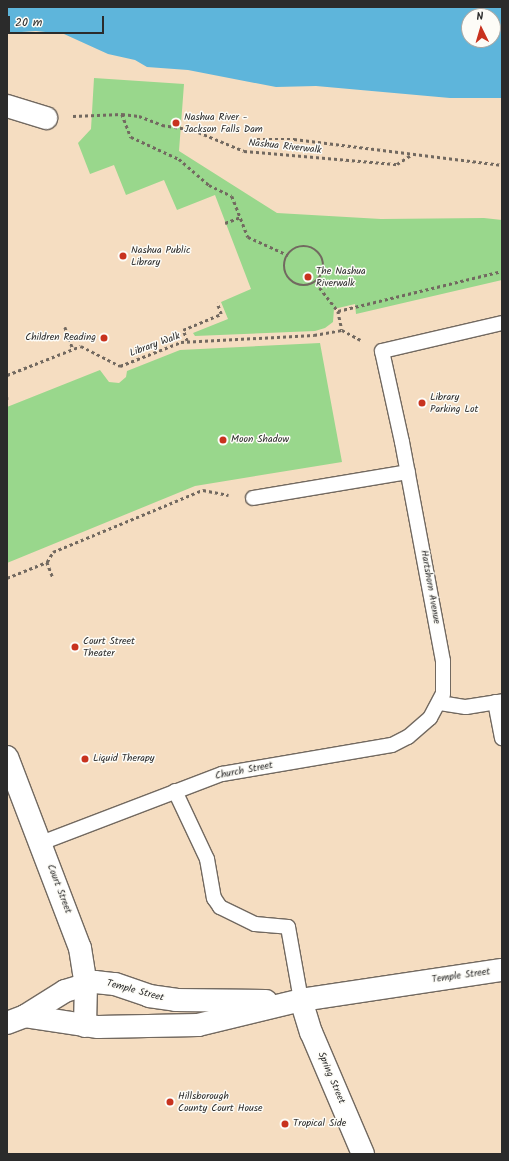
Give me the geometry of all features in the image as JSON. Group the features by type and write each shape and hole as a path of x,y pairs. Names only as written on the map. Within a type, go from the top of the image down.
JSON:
{"street":[{"path":"7,106 46,118"},
{"name":"Court Street","path":"7,757 13,790 41,843 76,933 86,984 85,1026"},
{"name":"Temple Street","path":"16,1019 85,1026 130,1028 198,1025 301,1000 502,970"},
{"name":"Temple Street","path":"16,1019 65,991 86,984 115,984 149,996 176,1000 301,1000"},
{"name":"Spring Street","path":"301,1000 311,1032 364,1154"}],"lane":[{"path":"382,351 502,323"},
{"name":"Hartshorn Avenue","path":"382,351 408,472 443,661 445,677 440,703"},
{"path":"252,498 408,472"},
{"path":"440,703 466,707 499,701 502,738"},
{"name":"Church Street","path":"41,843 233,771 392,745 416,731 430,718 440,703"},
{"path":"175,792 206,859 214,898 220,907 255,924 288,927 301,1000"}],"path":[{"name":"Nashua Riverwalk","path":"46,118 122,114 146,118 173,127 193,130 244,151 340,161 397,164 411,155"},
{"path":"122,114 131,137 179,159 209,185 232,196 248,237 288,255"},
{"path":"257,139 294,139 411,155 502,165"},
{"path":"225,223 240,217"},
{"path":"301,247 312,248 318,252 322,259 324,270 316,283 301,286 288,279 284,265 288,255 301,247"},
{"path":"338,311 502,271"},
{"path":"316,283 338,311 342,330 382,351"},
{"path":"187,342 183,330 221,314 216,303"},
{"path":"65,327 73,349"},
{"name":"Library Walk","path":"7,375 81,346 120,366 187,342 314,335 342,330"},
{"path":"7,578 47,562 53,552 203,490 252,498"},
{"path":"47,562 53,578"}],"green space":[{"path":"94,78 184,84 179,151 277,213 381,219 484,218 502,220 502,280 356,314 355,304 334,309 333,322 325,328 315,331 195,336 193,333 228,319 221,302 251,289 215,195 177,210 164,180 126,195 114,165 90,174 78,143 91,129"},
{"path":"320,343 342,462 195,486 7,563 7,407 100,370 109,382 119,383 126,377 127,371 180,350"}],"water":[{"path":"7,7 502,7 502,98 450,98 316,86 276,87 188,70 147,67 135,60 108,54 64,34 36,31 7,33"}],"place":[{"name":"Nashua River - Jackson Falls Dam","path":"176,123"},
{"name":"Nashua Public Library","path":"123,256"},
{"name":"The Nashua Riverwalk","path":"308,277"},
{"name":"Children Reading","path":"104,338"},
{"name":"Library Parking Lot","path":"422,403"},
{"name":"Moon Shadow","path":"223,440"},
{"name":"Court Street Theater","path":"75,647"},
{"name":"Liquid Therapy","path":"85,759"},
{"name":"Hillsborough County Court House","path":"170,1102"},
{"name":"Tropical Side","path":"285,1124"}]}
